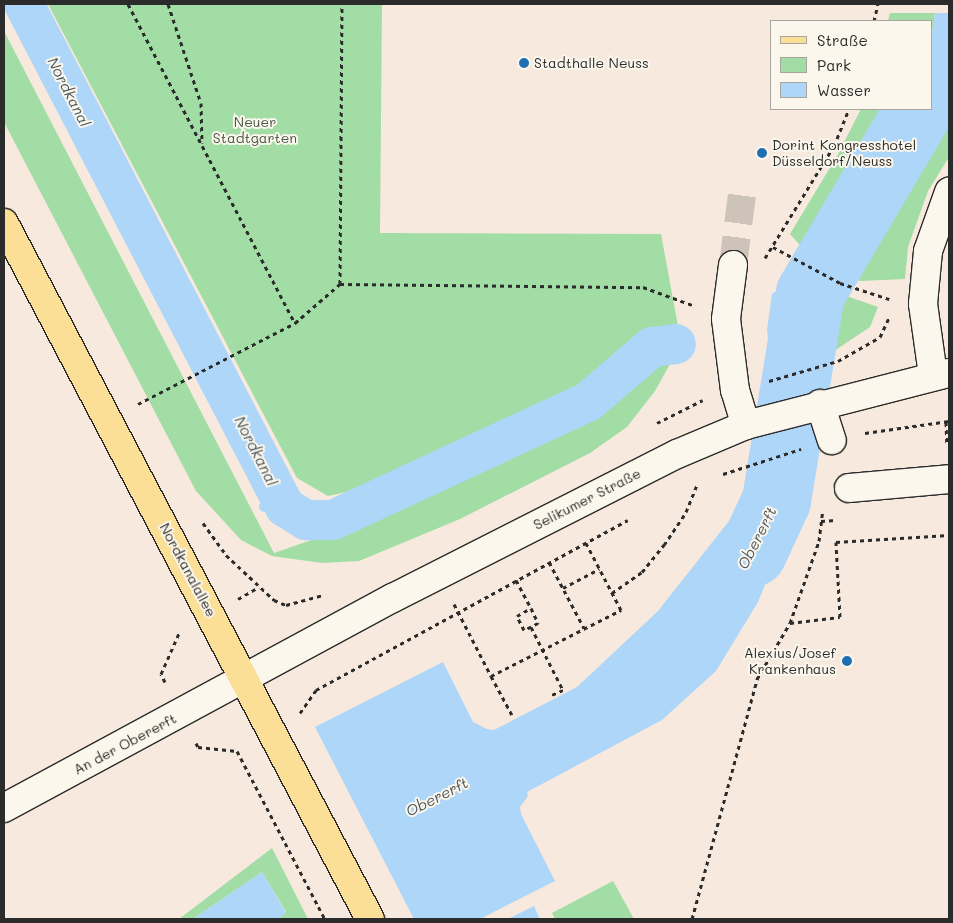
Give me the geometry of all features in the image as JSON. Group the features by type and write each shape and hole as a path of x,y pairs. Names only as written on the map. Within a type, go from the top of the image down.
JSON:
{"main road":[{"name":"Nordkanalallee","path":"4,223 212,615 370,919"}],"street":[{"path":"941,374 923,304 928,251 949,192"},
{"path":"733,265 726,319 735,390 754,423"},
{"name":"Selikumer Straße","path":"245,679 439,574 677,454 754,423 941,374"},
{"path":"814,406 832,440"},
{"path":"849,488 949,479"},
{"name":"An der Obererft","path":"4,808 245,679"}],"path":[{"path":"128,4 295,323"},
{"path":"168,4 201,103 202,144"},
{"path":"340,284 342,4"},
{"path":"874,20 878,4"},
{"path":"762,263 834,146 849,110"},
{"path":"772,247 804,266 840,283 896,301"},
{"path":"144,412 140,403 295,323 340,284 643,287 726,319"},
{"path":"772,380 838,361 880,337 892,310"},
{"path":"716,476 832,440 949,421"},
{"path":"690,488 708,480"},
{"path":"612,593 642,572 664,545 698,483"},
{"path":"692,919 757,679 790,623 819,541 824,503"},
{"path":"491,676 621,610 568,508"},
{"path":"296,720 304,703 316,690 629,519"},
{"path":"200,520 226,555 259,587"},
{"path":"821,522 829,521"},
{"path":"790,623 840,617 836,542 949,535"},
{"path":"549,562 584,628"},
{"path":"563,588 600,569"},
{"path":"439,574 512,715"},
{"path":"516,580 531,608 538,623 524,630 517,616 531,608"},
{"path":"170,691 161,674 177,633 212,615"},
{"path":"531,627 563,690 552,695"},
{"path":"192,735 198,747 237,751 325,919"}],"green space":[{"name":"Neuer Stadtgarten","path":"48,4 382,4 380,233 661,234 678,326 651,328 583,386 360,489 328,496 297,478"},
{"path":"890,13 935,13 933,26 933,20 888,20"},
{"path":"4,31 274,553 340,530 587,419 676,353 655,391 627,427 590,453 460,519 359,561 322,563 272,556 241,540 196,491 4,122"},
{"path":"949,104 949,157 928,191 908,247 905,279 860,281 845,274 912,175"},
{"path":"860,110 903,110 896,125 826,223 810,256 790,234 837,156"},
{"path":"829,290 878,307 870,327 834,351"},
{"path":"272,848 308,919 278,919 286,912 262,872 193,919 179,919"},
{"path":"613,881 634,919 555,919 552,913"}],"water":[{"path":"935,13 949,13 949,104 912,175 845,274 810,256 826,223 896,125 903,110 933,110 933,26"},
{"path":"800,276 829,290 834,351 787,364 777,358 769,347 767,330 772,294"},
{"path":"800,457 794,512 758,602 716,671 662,720 527,792 528,796 520,807 521,814 555,881 480,919 414,919 315,727 443,662 473,722 487,729 494,730 577,687 658,611 744,502 750,475"},
{"path":"262,872 286,913 278,919 193,919"},
{"path":"534,906 540,919 508,919"}],"pier":[{"path":"816,356 793,367 776,361 777,358 793,364"},
{"path":"800,455 800,457 750,475 750,472"}],"waterway":[{"name":"Nordkanal","path":"24,4 285,507 306,520 333,520 589,401 652,347 676,344"},
{"name":"Obererft","path":"752,552 776,500 810,293 918,110"},
{"path":"264,506 285,507"}],"tunnel":[{"path":"733,265 743,187"}],"place":[{"name":"Stadthalle Neuss","path":"524,63"},
{"name":"Dorint Kongresshotel Düsseldorf/Neuss","path":"762,153"},
{"name":"Alexius/Josef Krankenhaus","path":"847,661"}]}
